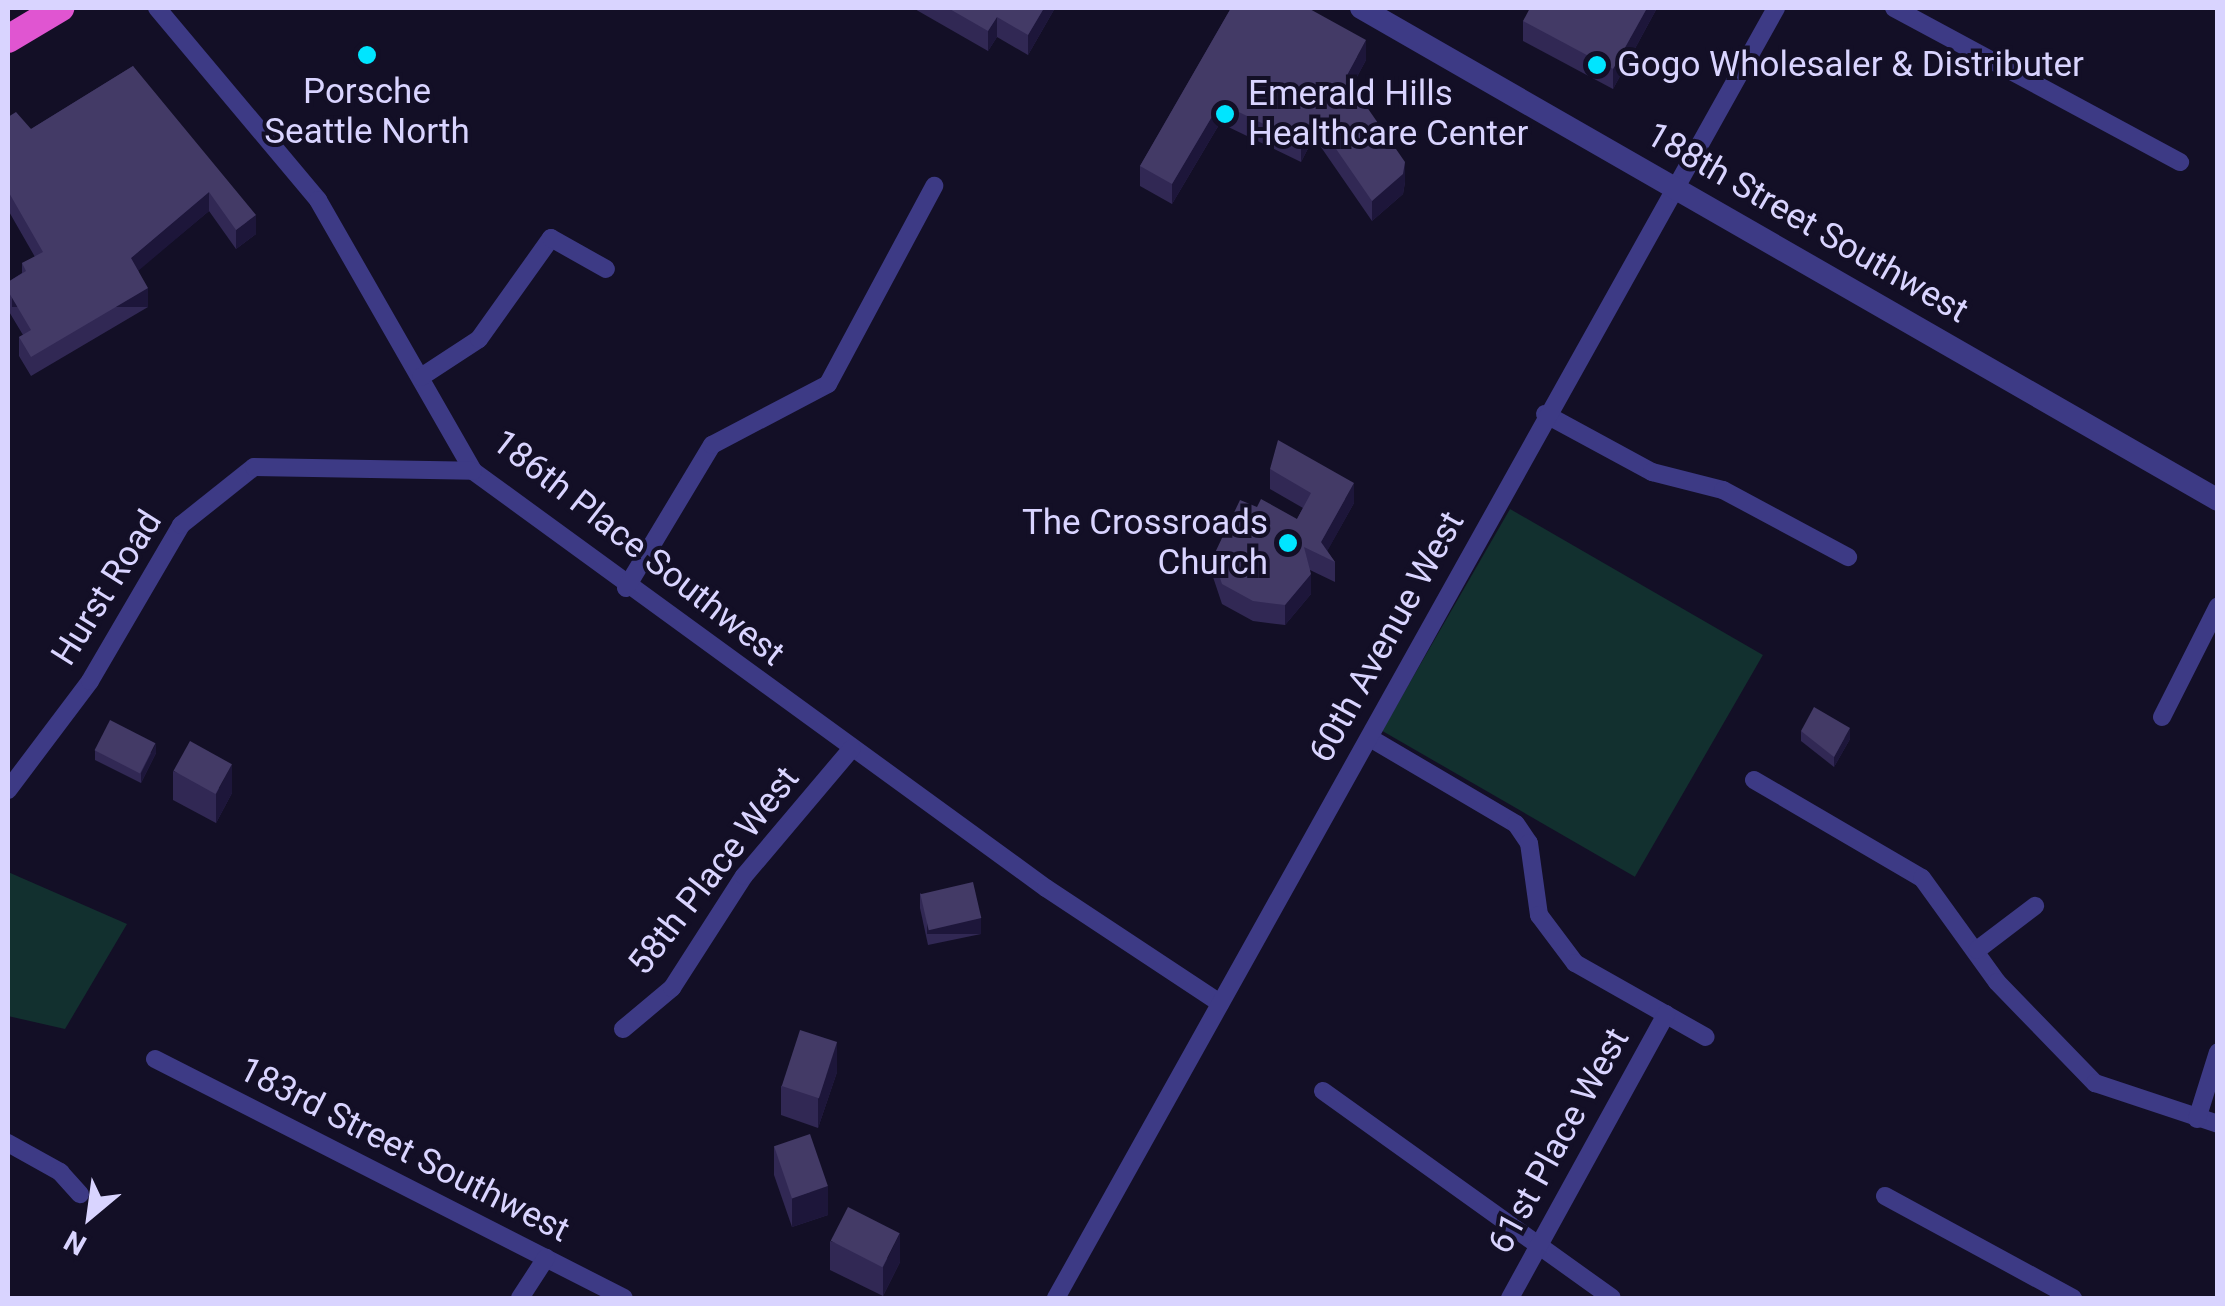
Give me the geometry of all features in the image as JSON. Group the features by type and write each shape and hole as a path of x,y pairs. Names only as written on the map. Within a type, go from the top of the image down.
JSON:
{"highway":[{"path":"8,38 60,8"}],"street":[{"name":"186th Place Southwest","path":"157,8 318,200 472,470 626,588 1220,1003"},
{"name":"188th Street Southwest","path":"1360,8 2218,500"},
{"name":"60th Avenue West","path":"1056,1298 1370,738 1544,414 1776,8"},
{"path":"1894,8 2180,162"},
{"path":"626,588 712,446 828,384 934,186"},
{"path":"422,377 480,339 551,238 606,269"},
{"path":"1544,414 1652,472 1724,490 1848,557"},
{"name":"Hurst Road","path":"8,790 90,680 182,525 254,468 472,470"},
{"path":"2162,717 2218,606"},
{"path":"1370,738 1516,824 1529,843 1539,915 1559,947 1706,1037"},
{"name":"58th Place West","path":"623,1029 672,988 744,876 852,748"},
{"path":"1754,780 1922,878 1977,950 2096,1083 2218,1124"},
{"path":"1977,950 2035,906"},
{"name":"61st Place West","path":"1510,1298 1666,1014"},
{"path":"2198,1119 2218,1052"},
{"name":"183rd Street Southwest","path":"155,1059 624,1298"},
{"path":"1323,1090 1612,1298"},
{"path":"8,1144 60,1172 80,1194"},
{"path":"1885,1196 2074,1298"},
{"path":"520,1298 546,1258"}],"green space":[{"path":"1510,509 1763,655 1635,877 1382,731"},
{"path":"8,872 127,924 65,1029 8,1016"}],"building":[{"path":"948,8 1044,8 1028,35 997,17 988,31"},
{"name":"Emerald Hills Healthcare Center","path":"1231,8 1308,8 1366,40 1346,77 1405,162 1403,174 1372,201 1314,117 1301,142 1220,103 1172,184 1140,166"},
{"name":"Gogo Wholesaler & Distributer","path":"1530,8 1647,8 1613,69 1523,21"},
{"path":"133,66 256,215 236,230 209,192 131,258 148,288 31,357 19,337 31,330 8,291 8,282 26,271 22,263 43,252 8,191 8,117 16,112 31,129"},
{"name":"The Crossroads Church","path":"1278,440 1354,483 1321,542 1335,562 1304,547 1311,574 1285,605 1253,601 1222,584 1213,557 1240,500 1257,507 1261,499 1297,519 1311,493 1270,469"},
{"path":"1814,707 1850,728 1834,757 1801,731"},
{"path":"110,720 155,743 140,773 95,750"},
{"path":"190,741 232,764 215,794 174,771"},
{"path":"973,882 981,918 929,930 920,894"},
{"path":"800,1030 837,1042 819,1098 782,1086"},
{"path":"810,1134 828,1186 792,1198 774,1146"},
{"path":"848,1207 900,1233 882,1267 831,1241"}],"place":[{"name":"Porsche Seattle North","path":"367,55"},
{"name":"Gogo Wholesaler & Distributer","path":"1597,65"},
{"name":"Emerald Hills Healthcare Center","path":"1225,114"},
{"name":"The Crossroads Church","path":"1288,543"}]}
